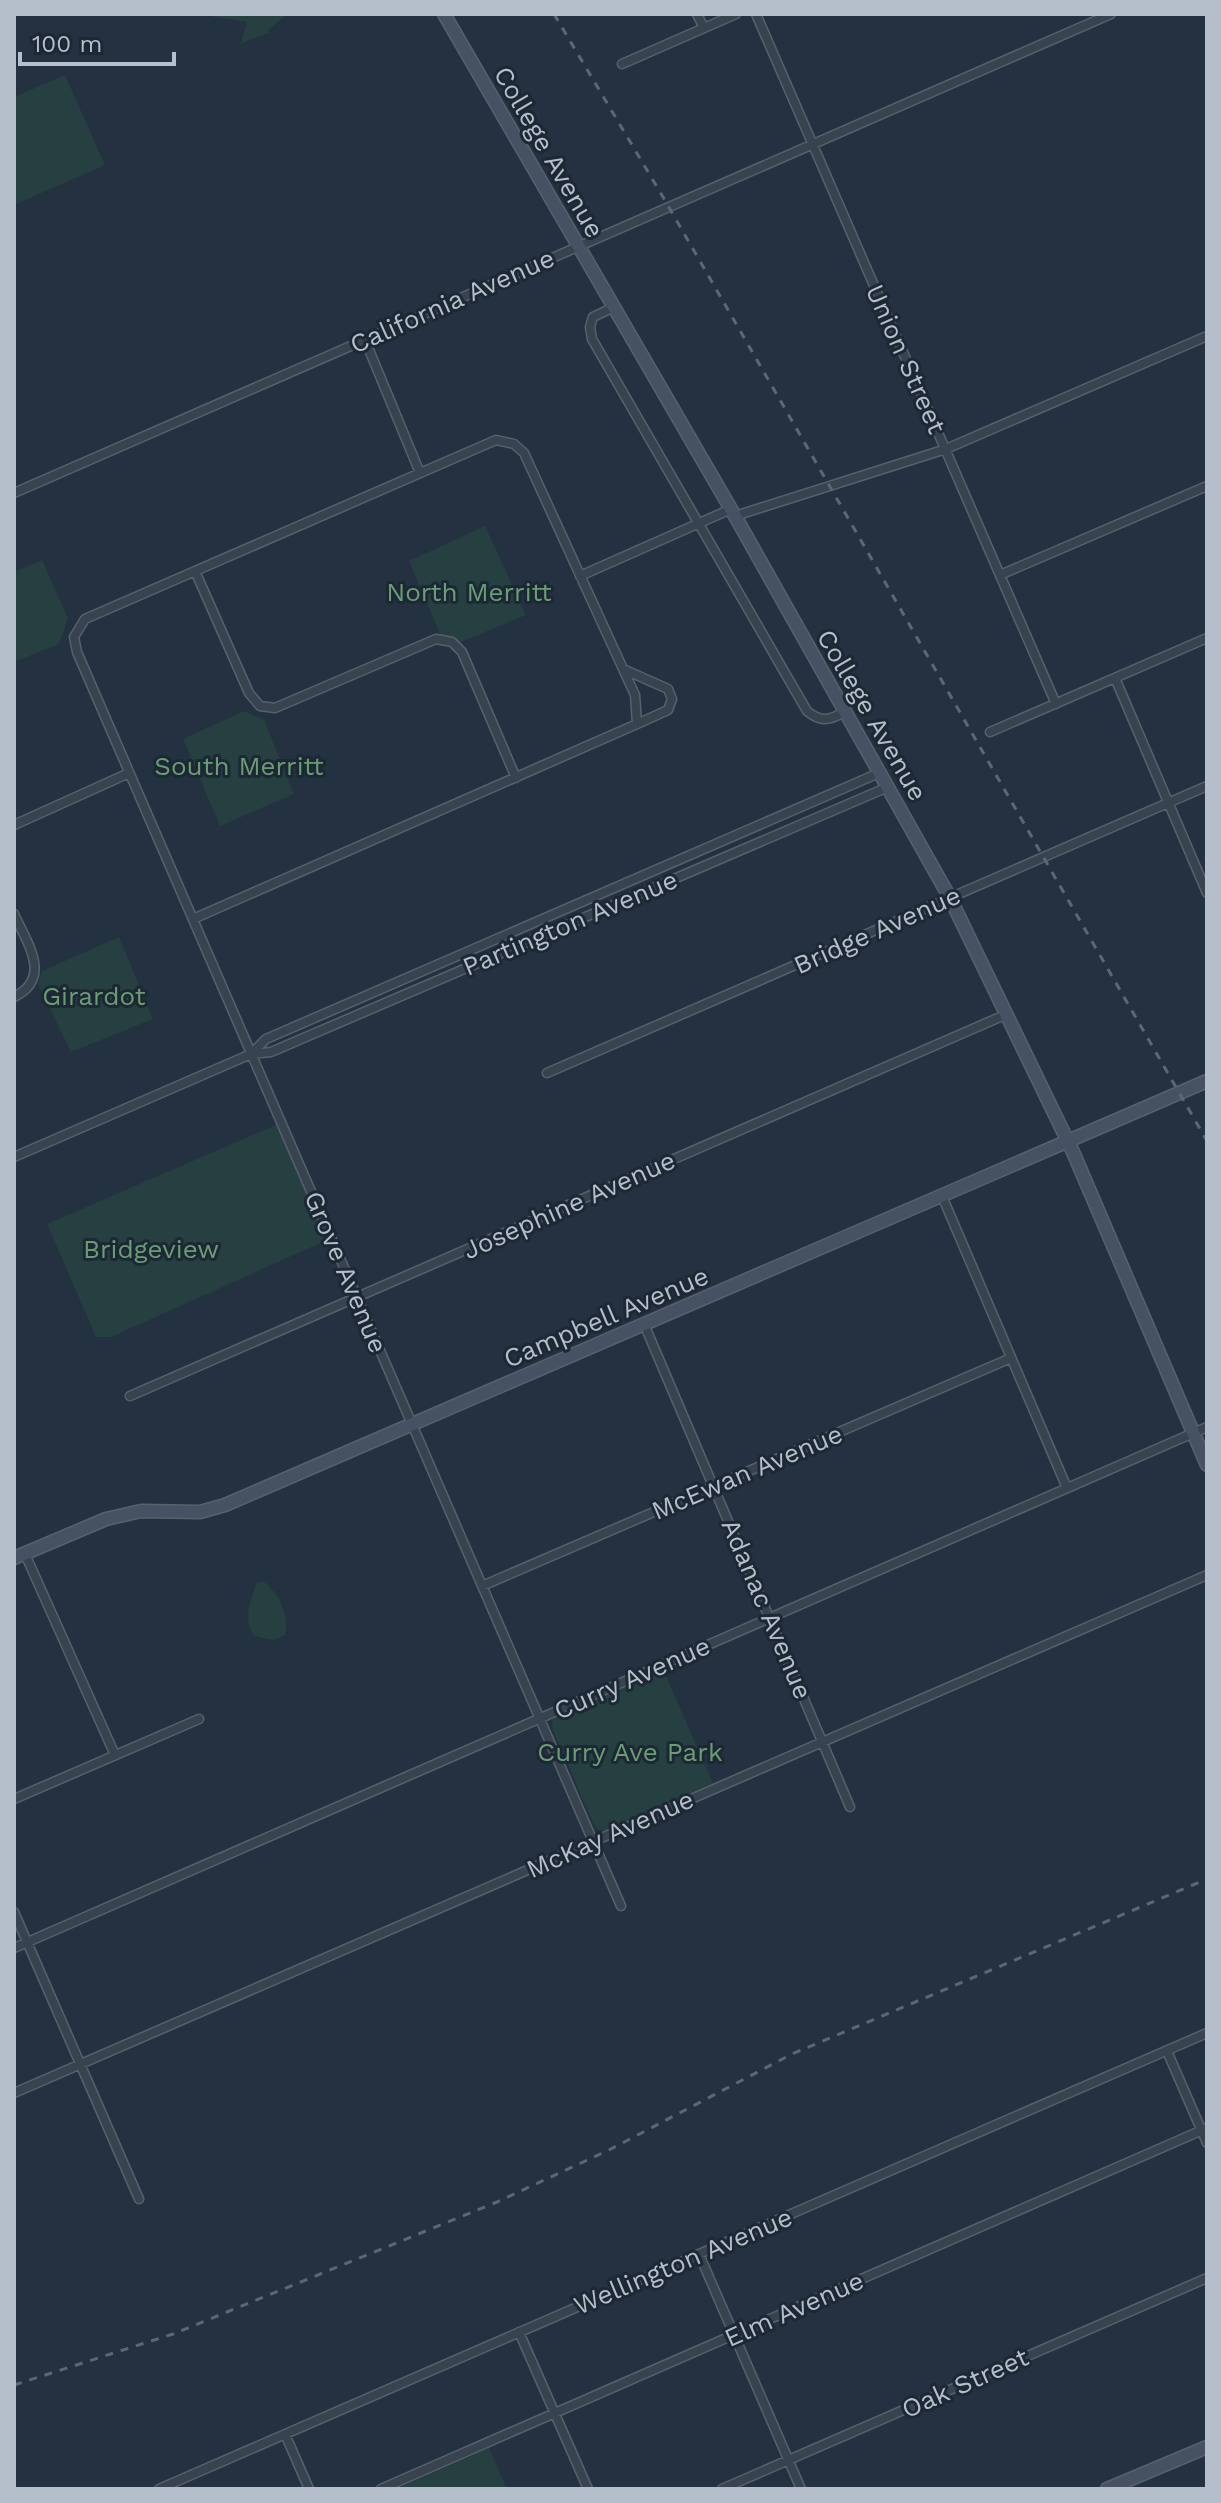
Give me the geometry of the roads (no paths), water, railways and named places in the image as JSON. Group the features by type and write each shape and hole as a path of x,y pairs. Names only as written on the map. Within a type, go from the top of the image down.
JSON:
{"street":[{"name":"College Avenue","path":"444,14 733,512 950,898 1068,1141 1207,1465"},
{"path":"697,14 704,28"},
{"path":"622,64 736,14"},
{"name":"Union Street","path":"756,14 1056,704"},
{"name":"California Avenue","path":"14,493 1111,14"},
{"path":"614,307 593,317 590,327 592,339 807,711 815,718 825,720 844,712"},
{"path":"580,576 699,523 946,449 1207,336"},
{"path":"365,340 420,473"},
{"path":"516,778 462,652 452,642 436,639 275,708 260,706 249,693 195,571 496,440 514,444 524,453 635,695 637,724"},
{"path":"1000,575 1207,486"},
{"name":"Grove Avenue","path":"195,571 85,619 74,637 77,652 621,1906"},
{"path":"990,732 1207,638"},
{"path":"193,919 668,710 672,699 668,689 623,669"},
{"path":"1115,678 1207,893"},
{"path":"14,825 129,773"},
{"name":"Partington Avenue","path":"251,1054 266,1039 879,773"},
{"name":"Bridge Avenue","path":"547,1073 1207,786"},
{"name":"Partington Avenue","path":"14,1157 251,1054 271,1052 888,787"},
{"path":"14,914 35,961 35,980 27,990 14,997"},
{"name":"Josephine Avenue","path":"130,1396 1007,1014"},
{"name":"Campbell Avenue","path":"20,1556 106,1519 141,1511 200,1512 225,1505 1207,1081"},
{"path":"942,1196 1067,1488"},
{"name":"Adanac Avenue","path":"644,1324 850,1807"},
{"name":"McEwan Avenue","path":"482,1586 1011,1358"},
{"name":"Curry Avenue","path":"14,1948 1207,1427"},
{"path":"20,1556 115,1755"},
{"name":"McKay Avenue","path":"14,2093 1207,1575"},
{"path":"14,1799 199,1719"},
{"path":"14,1912 139,2199"},
{"name":"Wellington Avenue","path":"159,2489 1207,2033"},
{"path":"1167,2051 1204,2129 1207,2143"},
{"name":"Elm Avenue","path":"381,2489 1204,2129"},
{"path":"699,2254 801,2489"},
{"name":"Oak Street","path":"722,2489 1207,2278"},
{"path":"519,2332 588,2489"},
{"path":"285,2434 309,2489"},
{"path":"1107,2489 1207,2447"}],"railway":[{"path":"554,14 663,197 1207,1141"},
{"path":"14,2385 173,2334 497,2202 609,2150 792,2054 1207,1879"}],"park label":[{"name":"North Merritt","path":"469,592"},
{"name":"South Merritt","path":"239,766"},
{"name":"Girardot","path":"94,996"},
{"name":"Bridgeview","path":"151,1249"},
{"name":"Curry Ave Park","path":"630,1752"}]}
